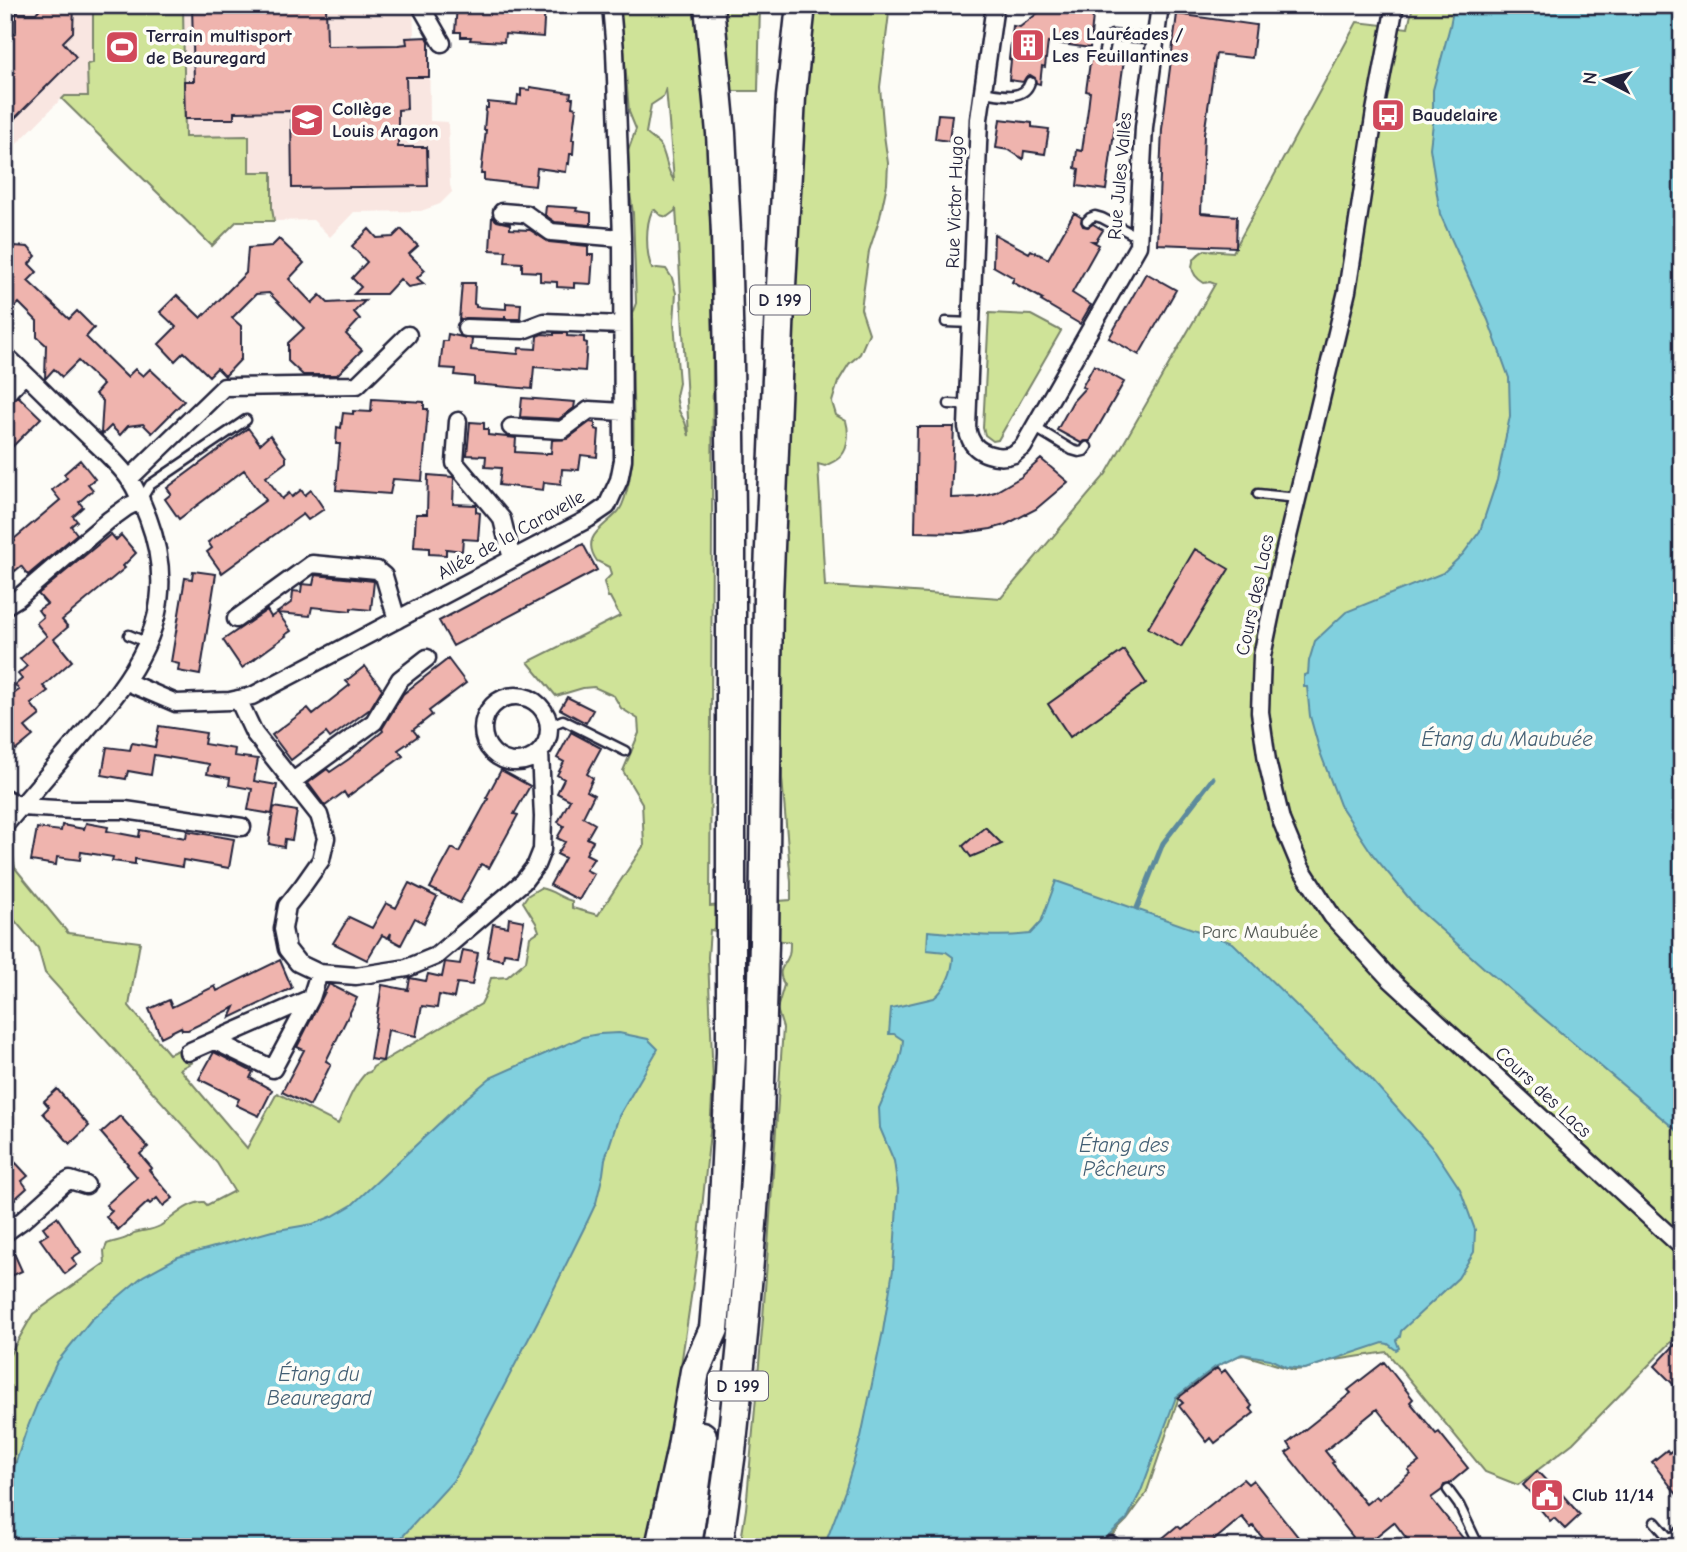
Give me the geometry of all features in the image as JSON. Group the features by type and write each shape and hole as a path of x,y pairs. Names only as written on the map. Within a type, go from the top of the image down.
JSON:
{"highway":[{"name":"D 199","path":"687,1547 714,1329 723,1224 731,1053 729,359 726,233 709,5"},
{"name":"D 199","path":"718,1547 734,1426 759,1121 768,596 791,97 801,5"},
{"path":"660,1547 679,1464 695,1371 714,1329"}],"street":[{"path":"423,5 423,10 442,43"},
{"name":"Allée de la Caravelle","path":"127,682 176,703 238,699 266,689 589,519 607,506 619,480 623,460 622,238 611,5"},
{"name":"Rue Victor Hugo","path":"995,5 979,119 967,427 970,440 988,455 1014,454 1023,447"},
{"name":"Rue Jules Vallès","path":"1023,447 1138,246 1144,127 1160,5"},
{"name":"Cours des Lacs","path":"1389,8 1348,291 1262,656 1260,712 1267,761 1281,820 1301,868 1332,916 1389,978 1682,1247"},
{"path":"502,212 526,214 551,232 622,238"},
{"path":"466,328 523,330 544,322 622,325"},
{"path":"130,479 224,387 357,385 408,335"},
{"path":"5,355 130,479 154,533 160,576 159,603 148,643 127,682 5,825"},
{"path":"5,395 25,374"},
{"path":"511,427 562,430 589,410 623,412"},
{"path":"458,421 455,463 502,519 512,559"},
{"path":"5,606 18,598 109,520 141,500"},
{"path":"236,619 312,564 377,570 384,576 397,620"},
{"path":"293,781 374,722 400,679 427,659"},
{"path":"514,696 536,703 547,716 549,726 546,745 540,752 532,759 521,762 500,759 486,743 483,732 488,711 496,703 514,696"},
{"path":"238,699 254,733 319,815 326,838 321,860 287,906 283,929 287,949 298,963 319,973 356,976 407,968 436,956 523,882 536,865 542,850 540,752"},
{"path":"5,798 21,807 125,810 242,827"},
{"path":"215,1041 273,1069 311,998 319,973"},
{"path":"188,1052 311,998"},
{"path":"5,1233 63,1184 70,1180 86,1185"}],"lane":[{"path":"1103,57 1106,41 1112,35 1156,39"},
{"path":"983,92 1018,95 1027,90 1030,82"},
{"path":"1087,221 1094,216 1102,218 1139,237"},
{"path":"946,323 972,323"},
{"path":"949,404 969,404"},
{"path":"141,500 150,485 246,420"},
{"path":"1034,427 1072,450 1084,451 1087,447"},
{"path":"1258,494 1298,498"},
{"path":"129,635 148,643"},
{"path":"549,726 564,720 625,751"},
{"path":"1448,1490 1459,1505 1479,1547"},
{"path":"1655,1522 1674,1542"}],"shaded area":[{"path":"5,5 151,5 88,96 64,96 5,156"},
{"name":"Collège Louis Aragon","path":"183,5 413,5 414,37 429,37 430,121 448,122 452,192 440,204 421,211 354,212 330,237 313,220 274,221 272,173 249,173 185,138"}],"green space":[{"path":"93,5 183,5 185,137 249,136 249,172 272,172 274,221 237,221 212,246 62,99 65,96 88,96 87,64 93,63"},
{"name":"Parc Maubuée","path":"619,5 696,5 708,137 713,337 710,906 791,900 782,778 782,594 798,151 811,5 890,5 880,87 888,163 887,184 869,251 861,309 869,333 860,354 849,364 838,382 832,402 836,415 846,421 846,449 835,461 825,466 818,464 825,586 1001,598 1106,474 1215,284 1204,283 1195,275 1192,266 1195,258 1205,250 1233,252 1357,22 1408,28 1413,5 1682,5 1682,1331 1573,1443 1518,1485 1485,1472 1387,1352 1329,1361 1294,1370 1244,1355 1215,1367 1180,1394 1146,1494 1127,1520 1100,1547 740,1547 746,1509 763,1319 783,1028 777,1009 784,985 781,971 789,955 790,942 710,930 708,957 713,1081 697,1256 671,1434 645,1547 5,1547 5,1363 33,1314 105,1263 104,1251 107,1244 157,1227 193,1204 204,1202 207,1205 234,1191 217,1163 45,973 38,948 5,909 5,859 12,851 15,868 68,933 140,942 129,1006 169,1054 185,1047 192,1062 180,1069 247,1148 277,1093 338,1124 353,1091 366,1073 481,1004 491,978 507,977 526,961 530,937 539,931 523,902 527,896 540,888 545,889 572,901 572,908 598,915 644,845 642,803 623,771 639,733 638,719 621,708 614,696 594,687 556,696 528,662 620,616 608,597 604,582 611,575 609,567 597,561 591,546 595,534 622,506 633,455 632,314 636,303 628,151 636,129 629,112","holes":["666,88 674,180 660,145 646,133 651,105 663,97","676,208 689,436 676,396 679,383 674,322 676,293 666,269 652,269 647,232 652,211 667,217"]},
{"path":"718,5 760,5 758,91 728,91"},
{"path":"989,313 1031,315 1061,331 998,440 993,441 985,435 983,428"}],"water":[{"name":"Étang du Maubuée","path":"1454,5 1682,5 1682,1135 1418,909 1373,855 1340,805 1320,752 1310,716 1307,687 1304,687 1304,675 1308,674 1315,641 1346,612 1443,573 1463,554 1480,531 1497,480 1510,416 1509,378 1488,320 1440,214 1430,148 1433,90"},
{"name":"Étang des Pêcheurs","path":"1056,881 1233,943 1371,1079 1435,1151 1460,1189 1475,1230 1474,1252 1458,1278 1401,1331 1396,1340 1399,1348 1396,1350 1383,1343 1305,1369 1286,1367 1270,1359 1242,1354 1215,1367 1176,1397 1141,1491 1127,1519 1095,1547 824,1547 861,1437 893,1270 898,1189 894,1161 880,1128 879,1108 902,1049 903,1040 889,1034 891,1008 934,998 948,980 953,957 946,952 927,950 928,931 992,936 1030,934 1041,922"},
{"name":"Étang du Beauregard","path":"619,1033 648,1039 658,1049 619,1116 605,1159 596,1203 466,1459 453,1481 393,1547 5,1547 5,1496 25,1434 57,1362 91,1320 143,1276 178,1257 272,1231 313,1224 333,1216 352,1205 490,1078 583,1037"}],"building":[{"path":"43,5 74,5 73,32 63,42 76,57 5,128 5,43 16,33 16,13 36,13"},
{"name":"Collège Louis Aragon","path":"192,5 326,5 327,46 398,45 407,44 406,38 427,37 429,77 406,77 407,109 398,110 398,147 427,147 428,186 292,188 291,111 234,112 234,119 185,119 184,81 194,81"},
{"path":"457,5 545,5 543,37 505,34 504,42 461,37 461,32 455,32"},
{"name":"Les Lauréades / Les Feuillantines","path":"1040,5 1093,15 1090,48 1048,42 1040,84 1030,75 1023,82 1009,80 1013,26 1020,27 1039,12"},
{"path":"1177,14 1256,25 1252,58 1216,54 1204,134 1201,213 1237,216 1236,247 1157,244 1162,129"},
{"path":"1091,55 1097,56 1102,62 1109,57 1124,60 1106,190 1077,186 1079,169 1075,168 1077,150 1082,151 1088,109 1090,92 1086,91"},
{"path":"530,87 571,93 572,107 576,108 574,140 573,154 570,154 566,172 537,168 535,186 484,180 484,174 481,174 488,102 517,105 521,89 530,90"},
{"path":"938,114 952,115 949,141 935,139"},
{"path":"1000,119 1032,123 1032,127 1049,129 1045,154 1024,151 1023,159 1009,150 996,148"},
{"path":"546,206 577,208 576,211 591,213 591,225 555,222 545,215"},
{"path":"1074,213 1082,218 1083,226 1093,224 1103,230 1096,241 1092,241 1099,245 1072,293 1091,305 1080,324 1012,282 1014,278 993,266 994,234 1029,253 1031,250 1048,259"},
{"path":"492,217 510,224 510,229 530,230 549,242 588,246 588,255 593,255 591,284 574,283 574,288 557,287 557,282 540,281 540,272 522,271 522,263 505,262 506,251 490,250"},
{"path":"369,229 377,238 393,237 401,229 418,246 409,254 425,270 417,278 424,284 408,287 400,279 386,294 354,294 361,287 352,278 367,262 352,246"},
{"path":"279,239 304,263 289,279 312,303 320,295 328,303 365,301 354,312 360,319 346,334 362,350 337,375 303,375 288,361 288,343 304,328 269,293 256,294 232,318 241,326 241,359 225,376 217,368 209,376 184,352 175,361 159,344 176,327 160,312 177,295 201,318 246,273 248,248 272,246"},
{"path":"14,246 28,247 36,256 29,264 37,272 28,281 69,319 77,311 94,328 86,337 127,377 135,369 143,376 150,369 184,401 152,433 143,424 128,426 120,435 111,426 102,435 103,401 95,394 103,385 78,361 62,377 54,369 45,379 46,345 37,337 37,321 19,303 5,318 5,255"},
{"path":"1146,273 1176,290 1139,355 1109,338"},
{"path":"462,283 475,283 476,307 506,309 506,303 521,304 520,319 459,320"},
{"path":"554,333 584,337 584,342 587,343 585,371 534,367 532,389 474,384 474,377 455,375 456,369 440,368 443,341 447,341 448,334 472,339 471,350 518,354 519,348 536,349 537,336"},
{"path":"1094,365 1124,382 1090,441 1081,443 1057,430 1073,401 1085,388 1082,387"},
{"path":"18,396 41,418 5,454 5,408"},
{"path":"522,398 575,402 574,408 559,419 520,417"},
{"path":"372,399 424,402 424,409 428,409 422,481 393,479 390,494 336,490 340,444 336,444 337,427 341,428 343,413 371,412"},
{"path":"470,422 484,423 488,435 516,438 515,452 546,454 551,453 552,440 567,439 590,422 595,423 595,429 599,430 597,457 581,455 579,470 562,469 561,484 544,482 543,490 499,485 501,468 485,467 486,456 467,455"},
{"path":"917,427 954,427 951,498 977,497 995,492 1021,477 1041,459 1068,482 1036,509 1005,525 963,533 915,532"},
{"path":"248,428 260,444 270,435 286,457 286,462 266,477 282,499 289,493 292,497 301,490 305,495 311,490 324,509 308,520 303,514 222,573 207,552 212,548 208,542 266,500 244,470 179,519 165,499 171,494 167,488"},
{"path":"80,460 95,479 88,484 93,490 79,502 83,507 73,516 77,521 71,526 77,534 28,575 21,566 15,571 5,560 5,549 60,500 52,490 67,478 64,474"},
{"path":"428,475 453,477 453,504 476,505 476,512 480,513 478,540 463,539 462,551 446,549 446,555 429,554 429,548 414,547 416,514 427,514"},
{"path":"111,534 116,540 121,535 136,553 123,566 125,568 62,620 68,627 54,639 72,661 43,686 48,691 31,704 40,715 25,727 33,736 16,750 5,736 5,719 13,713 9,708 13,704 8,698 19,690 15,685 22,679 18,674 27,666 20,659 47,636 36,623 43,617 38,610 47,604 38,594"},
{"path":"583,544 597,570 453,646 439,621"},
{"path":"1195,549 1229,569 1181,647 1148,628"},
{"path":"193,571 216,574 200,675 178,671 179,664 171,662 185,578 192,579"},
{"path":"315,575 374,581 371,610 312,607 310,616 278,613 291,631 242,668 223,640 267,610 271,617 292,602 293,591 301,592 302,584 313,585"},
{"path":"1124,650 1146,683 1070,737 1048,704"},
{"path":"448,659 466,683 429,711 432,715 413,730 418,736 398,750 403,756 347,797 344,792 325,806 308,783 327,769 330,772 349,759 383,731 403,694"},
{"path":"365,666 382,689 370,709 330,738 326,733 291,760 272,735 308,708 313,714 350,685 346,681"},
{"path":"567,697 593,710 586,723 560,709"},
{"path":"159,726 206,733 204,744 235,749 234,756 258,759 254,781 277,785 272,814 248,810 252,789 229,785 230,778 207,774 209,764 154,755 151,775 128,771 126,779 102,775 107,747 130,750 132,743 155,747"},
{"path":"571,732 601,748 587,774 593,778 587,791 594,795 583,817 595,824 587,838 593,841 586,854 594,858 586,870 594,874 579,900 550,885 565,858 557,854 565,842 557,838 564,826 558,822 570,800 557,793 564,779 557,775 564,762 557,758"},
{"path":"501,770 530,786 514,814 518,815 489,868 481,864 460,903 430,888 452,848 459,852"},
{"path":"274,807 297,811 292,840 285,839 284,847 269,844"},
{"path":"86,823 108,827 107,831 139,837 140,830 186,838 187,831 234,839 229,868 183,860 182,867 135,859 135,864 81,852 80,860 57,857 56,865 31,861 37,828 61,831 62,825 84,829"},
{"path":"985,827 1002,844 971,857 963,846"},
{"path":"409,883 437,897 424,923 415,918 401,945 390,939 391,933 388,938 382,935 367,960 333,943 349,917 372,928 386,903 396,908"},
{"path":"509,918 524,921 518,955 504,953 503,960 487,957 493,924 508,927"},
{"path":"463,950 478,953 472,985 457,983 454,998 439,995 437,1008 422,1006 416,1036 388,1030 383,1061 370,1059 382,985 408,990 410,978 426,981 428,974 442,977 445,962 460,964"},
{"path":"280,960 292,988 230,1018 235,1007 188,1030 182,1030 181,1027 161,1037 149,1009 169,1000 172,1007 215,986 217,991"},
{"path":"329,984 357,998 326,1061 331,1064 310,1106 282,1092 304,1050 297,1047"},
{"path":"214,1052 253,1072 250,1078 272,1090 259,1116 236,1105 239,1099 199,1079"},
{"path":"57,1089 89,1126 70,1144 43,1113 49,1107 44,1101"},
{"path":"120,1116 148,1147 140,1154 152,1168 149,1170 173,1198 163,1206 157,1198 150,1204 148,1202 118,1230 106,1217 112,1211 106,1205 137,1177 101,1133"},
{"path":"16,1163 28,1176 22,1181 27,1188 5,1208 5,1173"},
{"path":"57,1217 81,1252 72,1258 77,1265 65,1274 40,1239 48,1234 43,1227"},
{"path":"9,1242 22,1271 5,1279 5,1243"},
{"path":"1682,1337 1682,1393 1655,1366"},
{"path":"1384,1362 1413,1399 1410,1402 1468,1468 1431,1498 1470,1547 1413,1547 1394,1522 1363,1547 1341,1547 1353,1537 1286,1453 1292,1449 1288,1443 1351,1393 1348,1390","holes":["1377,1409 1419,1462 1379,1499 1376,1496 1366,1504 1325,1451"]},
{"path":"1217,1368 1221,1373 1225,1370 1252,1406 1250,1408 1254,1413 1215,1443 1211,1438 1207,1442 1179,1406 1183,1403 1178,1398"},
{"path":"1676,1447 1682,1454 1682,1501 1652,1462 1667,1450 1669,1453"},
{"name":"Club 11/14","path":"1537,1471 1553,1488 1555,1486 1580,1515 1565,1529 1554,1518 1550,1521 1535,1503 1538,1501 1523,1485"},
{"path":"1243,1479 1248,1484 1253,1480 1306,1547 1270,1547 1242,1517 1206,1547 1152,1547 1177,1526 1180,1529"}],"waterway":[{"path":"1137,908 1163,843 1213,778"}],"place":[{"name":"Les Lauréades / Les Feuillantines","path":"1028,45"},
{"name":"Terrain multisport de Beauregard","path":"122,47"},
{"name":"Baudelaire","path":"1388,115"},
{"name":"Collège Louis Aragon","path":"307,120"},
{"name":"Club 11/14","path":"1547,1495"}]}
